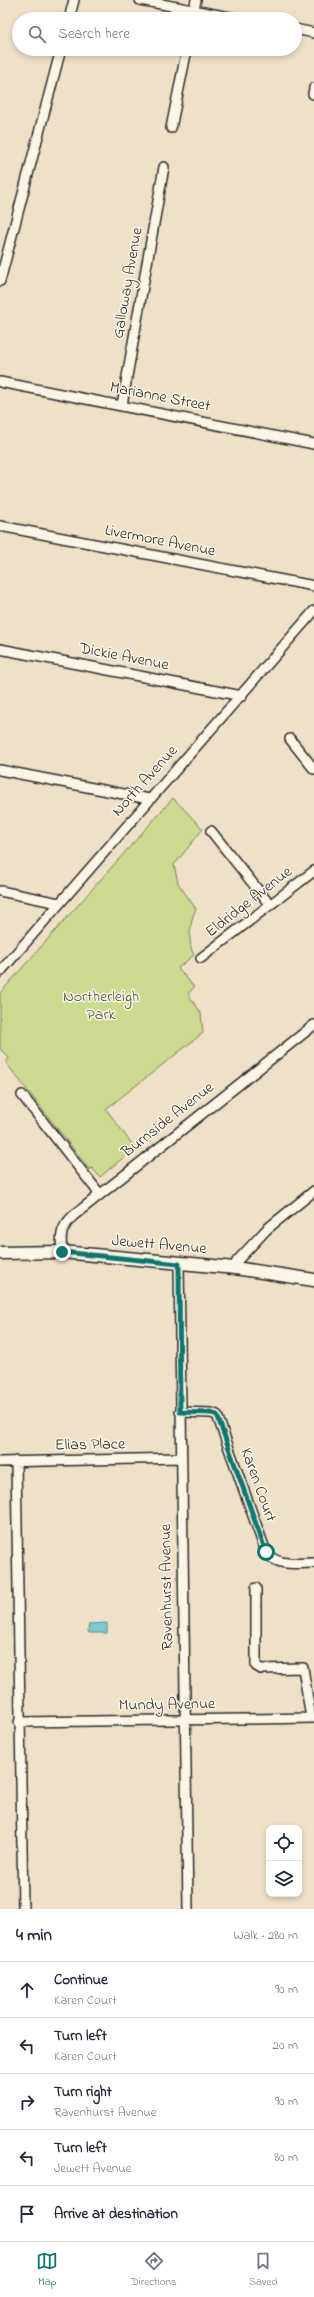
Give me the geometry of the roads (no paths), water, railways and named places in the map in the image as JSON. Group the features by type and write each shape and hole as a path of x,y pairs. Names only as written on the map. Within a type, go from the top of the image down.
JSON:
{"street":[{"path":"71,12 74,0"},
{"path":"140,0 182,12"},
{"path":"194,12 196,0"},
{"path":"302,30 314,33"},
{"path":"0,281 59,56"},
{"path":"172,128 186,56"},
{"name":"Galloway Avenue","path":"122,404 164,167"},
{"name":"Marianne Street","path":"0,382 122,404 314,444"},
{"name":"Livermore Avenue","path":"0,526 314,586"},
{"name":"North Avenue","path":"0,972 149,799 242,696 314,611"},
{"name":"Dickie Avenue","path":"0,649 242,696"},
{"path":"290,739 314,769"},
{"path":"0,770 149,799"},
{"path":"211,831 270,905"},
{"name":"Eldridge Avenue","path":"201,958 314,871"},
{"path":"0,891 60,903"},
{"name":"Burnside Avenue","path":"62,1252 60,1233 63,1226 99,1193 314,1025"},
{"path":"22,1095 99,1193"},
{"path":"235,1268 237,1261 267,1229 314,1191"},
{"name":"Jewett Avenue","path":"0,1253 62,1252 235,1268 314,1280"},
{"name":"Ravenhurst Avenue","path":"179,1264 180,1458 188,1909"},
{"name":"Karen Court","path":"180,1412 211,1413 217,1415 266,1552 271,1558 278,1563 314,1563"},
{"name":"Elias Place","path":"0,1462 180,1458"},
{"path":"16,1461 23,1909"},
{"path":"256,1588 256,1666 260,1669 303,1668 313,1718"},
{"name":"Mundy Avenue","path":"20,1722 313,1718"}],"water":[{"path":"107,1623 107,1633 89,1633 89,1624"}],"park label":[{"name":"Northerleigh Park","path":"101,1006"}]}
